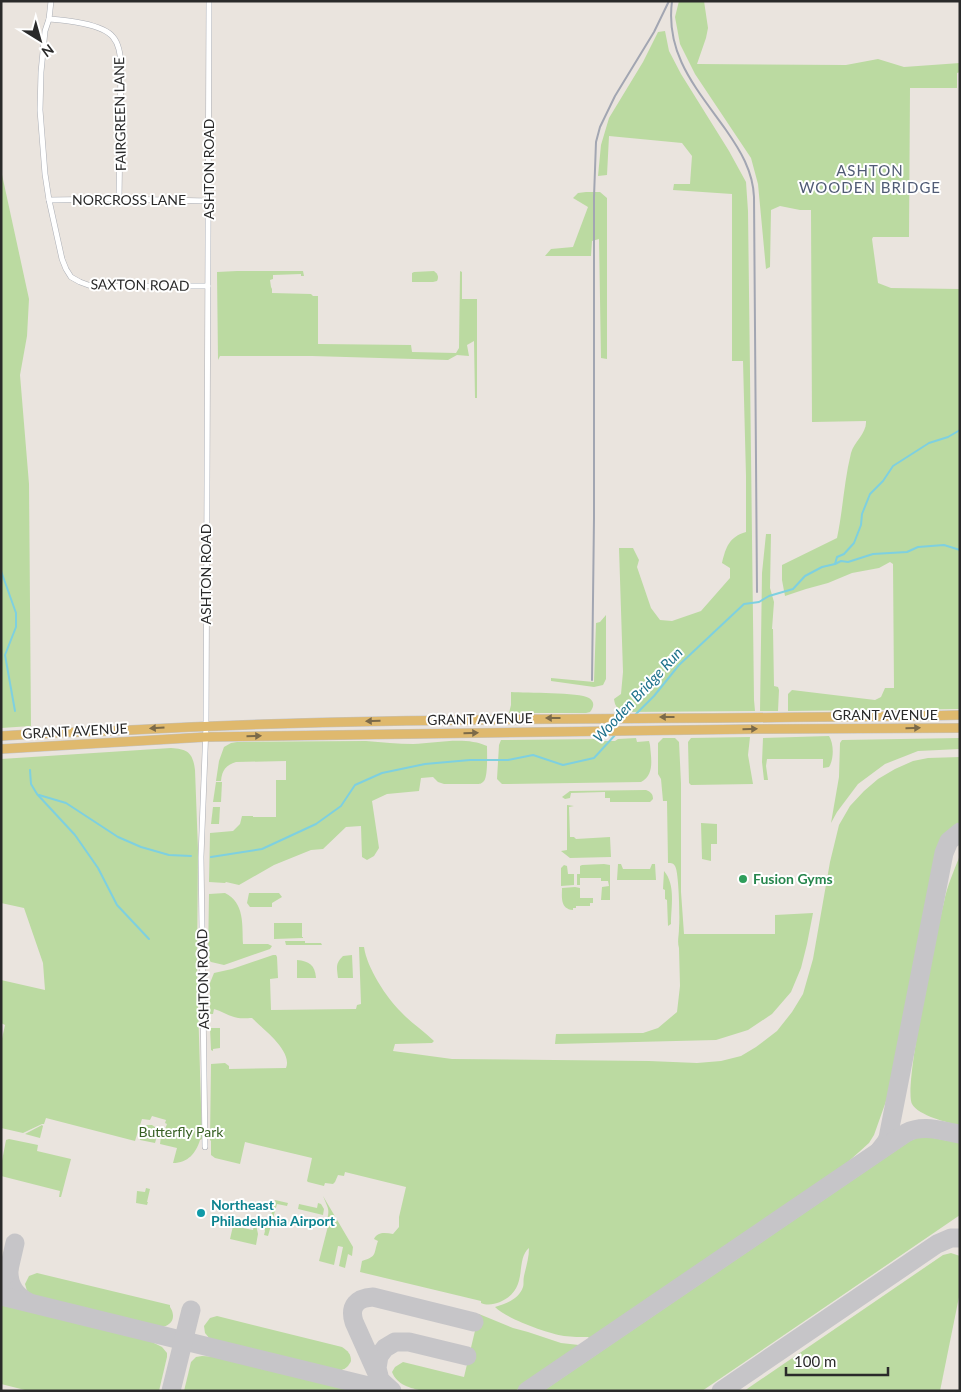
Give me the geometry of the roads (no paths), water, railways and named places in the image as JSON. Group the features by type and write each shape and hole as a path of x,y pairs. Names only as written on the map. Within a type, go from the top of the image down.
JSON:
{"main road":[{"name":"GRANT AVENUE","path":"1,736 206,726 422,720 960,715"},
{"path":"684,730 688,726 717,725 739,717"},
{"path":"422,720 422,734"},
{"name":"GRANT AVENUE","path":"1,749 206,737 960,728"},
{"path":"48,734 48,746"}],"street":[{"path":"49,200 40,110 41,72 50,1"},
{"name":"ASHTON ROAD","path":"205,1147 201,857 206,737 209,1"},
{"name":"FAIRGREEN LANE","path":"49,18 98,28 108,32 117,44 120,53 119,199"},
{"name":"NORCROSS LANE","path":"49,200 208,201"},
{"name":"SAXTON ROAD","path":"49,200 62,259 71,277 91,286 208,286"}],"waterway":[{"path":"835,564 837,557 844,554 854,543 870,494 883,481 893,466 929,443 948,437 960,430"},
{"name":"Wooden Bridge Run","path":"1,510 1,558"},
{"name":"Wooden Bridge Run","path":"635,715 654,696 679,665 744,604 759,602 769,596 793,589 805,576 822,567 841,561 848,562 873,554 907,552 918,547 944,545 960,550"},
{"name":"Wooden Bridge Run","path":"1,571 16,613 16,627 5,655 15,711"},
{"name":"Wooden Bridge Run","path":"211,857 262,849 316,824 341,806 355,785 382,773 425,764 470,760 508,760 533,755 563,765 594,758 616,734"},
{"path":"30,770 31,784 37,794 75,835 98,868 117,905 149,939"},
{"name":"Wooden Bridge Run","path":"39,795 66,803 118,837 141,847 169,855 191,856"}],"railway":[{"path":"592,680 594,197 596,142 600,127 615,96 654,32 669,1"},
{"path":"672,1 671,20 673,38 678,55 694,85 741,153 753,187 757,592"}],"place":[{"name":"Fusion Gyms","path":"743,879"},
{"name":"Northeast Philadelphia Airport","path":"201,1213"}],"district":[{"name":"ASHTON WOODEN BRIDGE","path":"870,180"}],"park label":[{"name":"Butterfly Park","path":"181,1132"}]}
